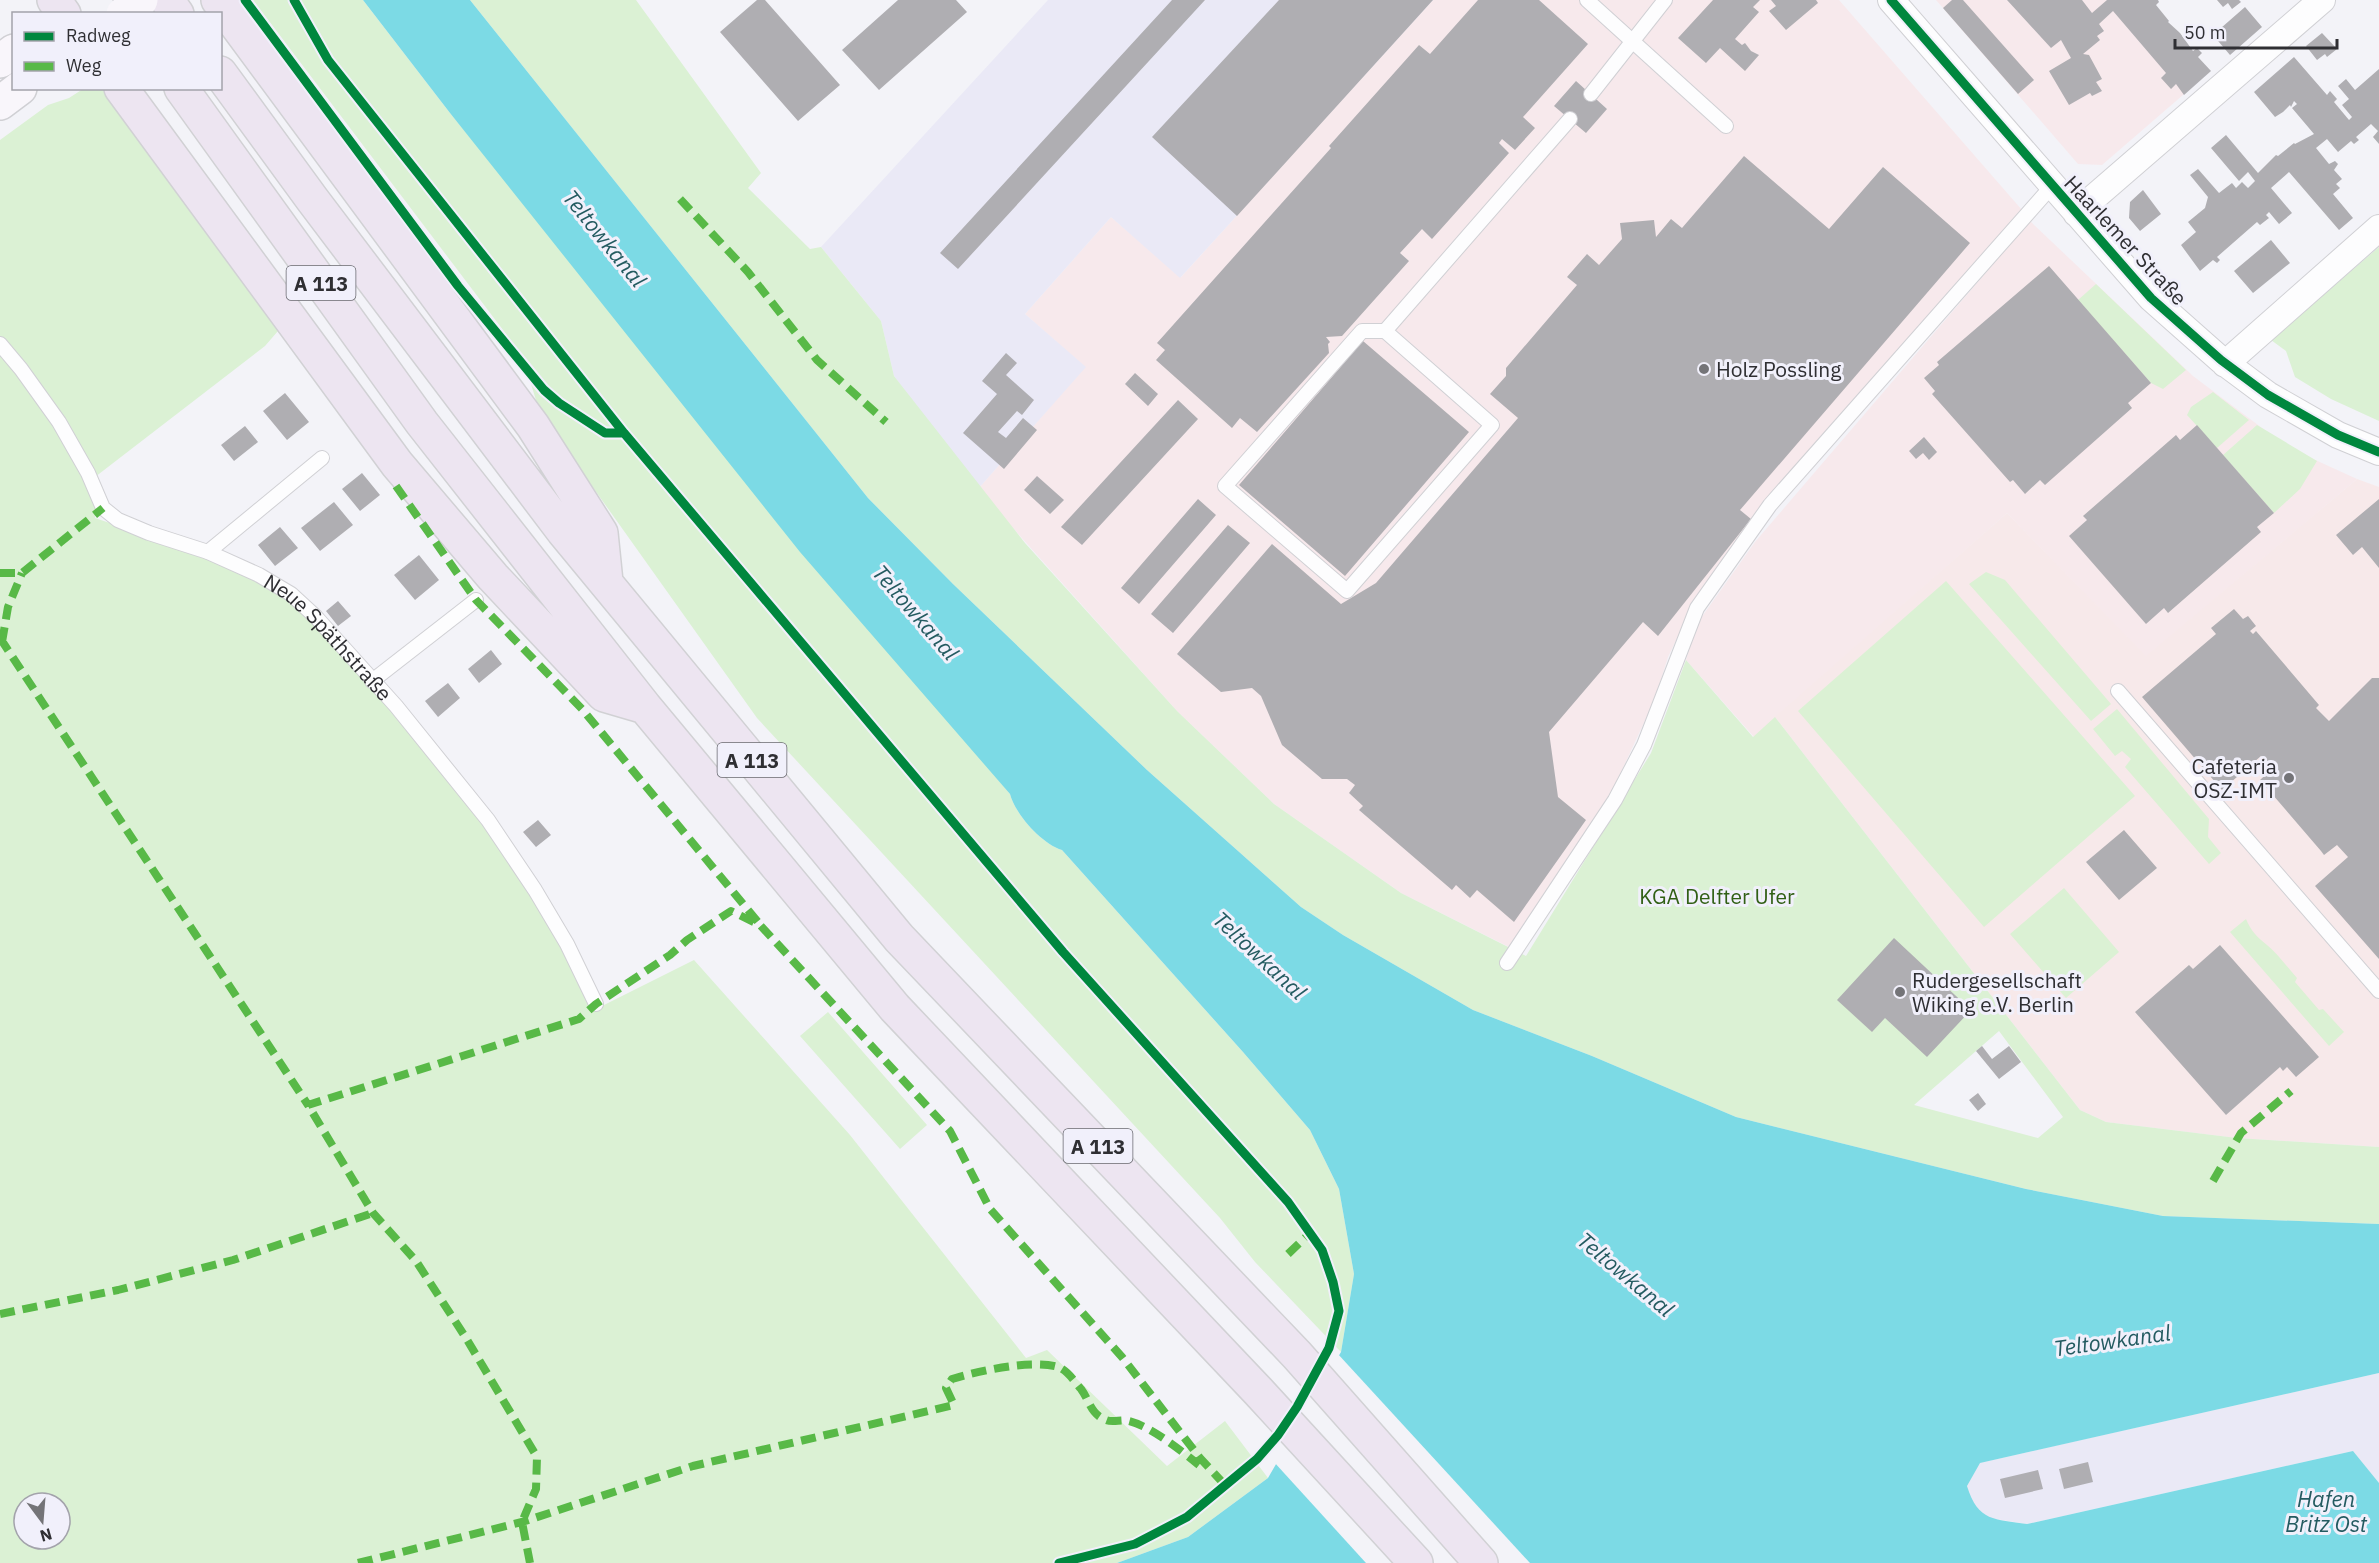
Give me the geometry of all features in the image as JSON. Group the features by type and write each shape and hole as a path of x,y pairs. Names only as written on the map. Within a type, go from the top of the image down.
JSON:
{"highway":[{"path":"218,0 533,426 601,533 606,582"},
{"name":"A 113","path":"222,76 563,531 899,938 1298,1355 1481,1563"},
{"path":"122,90 397,464 419,490 493,577 604,695 645,707"},
{"name":"A 113","path":"182,90 422,423 645,707 895,1008 1258,1391 1416,1563"}],"main road":[{"path":"127,12 141,0"},
{"path":"0,103 17,90"}],"street":[{"name":"Haarlemer Straße","path":"1891,0 2151,298 2225,364 2268,395 2312,421 2379,452"},
{"path":"2076,213 2322,0"},
{"path":"2225,364 2379,228"}],"lane":[{"path":"1587,0 1726,126"},
{"path":"1591,94 1665,0"},
{"path":"1385,331 1492,425 1347,591 1225,486 1362,331 1385,331 1570,119"},
{"path":"1507,963 1615,800 1644,745 1697,608 1770,505 2052,186"},
{"name":"Neue Späthstraße","path":"0,344 59,422 103,508 118,520 149,533 208,552 259,576 291,594 316,617 396,706 488,820 536,890 567,944 596,1004"},
{"path":"208,552 322,458"},
{"path":"372,681 477,600"},
{"path":"2118,691 2379,991"}],"shaded area":[{"path":"1048,0 1433,0 1180,278 1111,217 1025,314 1086,367 978,489 894,376 881,321 821,247"},
{"path":"1433,0 1839,0 2022,210 1693,605 1668,657 1655,699 1609,798 1509,947 1401,893 1274,804 1177,711 978,489 1085,367 1025,314 1111,217 1181,277"},
{"path":"1936,0 2107,0 2198,82 2102,165 2078,164"},
{"path":"2030,221 2193,376 2270,434 2311,458 2357,479 2146,657 2007,513 1754,737 1686,660 1696,625 1755,542"},
{"path":"2357,479 2379,487 2379,1147 2237,1138 2106,1122 2080,1110 1775,717 2007,513 2146,656"},
{"path":"2379,1373 2379,1483 2353,1451 2027,1524 1989,1518 1972,1504 1967,1486 1979,1463"}],"green space":[{"path":"253,0 363,0 450,113 1010,794 1023,819 1046,842 1062,850 1310,1130 1339,1189 1354,1274 1341,1352 1255,1262 1220,1218 757,718 540,413 522,355"},
{"name":"KGA Delfter Ufer","path":"470,0 636,0 761,173 748,188 810,249 821,247 881,321 894,376 1025,543 1177,711 1274,804 1401,893 1526,956 1651,753 1686,660 1753,737 1775,717 2080,1110 2106,1122 2237,1138 2379,1147 2379,1224 2163,1216 2026,1189 1736,1117 1592,1056 1473,1010 1343,935 1301,907 1147,770 953,584 868,498","holes":["1999,1031 2063,1117 2038,1138 1914,1105"]},
{"path":"81,90 103,90 278,331 265,346 95,477 95,518 236,566 307,602 493,826 600,1007 694,960 850,1135 1026,1358 1047,1350 1167,1466 1225,1421 1268,1478 1188,1537 1117,1563 0,1563 0,140 48,105 69,98"},
{"path":"2379,247 2379,421 2331,399 2295,377 2286,351 2271,340"},
{"path":"2096,284 2186,370 2163,389 2151,383 2078,300"},
{"path":"2213,392 2249,420 2217,448 2187,415 2191,407"},
{"path":"2257,425 2317,461 2300,489 2274,513 2223,455"},
{"path":"1986,572 2005,580 2111,704 2091,721 1969,584"},
{"path":"1946,581 2135,796 1984,927 1798,711"},
{"path":"2117,709 2209,819 2208,837 2221,853 2209,864 2125,767 2131,759 2122,751 2115,756 2093,729"},
{"path":"2064,888 2119,952 2066,998 2010,934"},
{"path":"2246,919 2255,933 2297,978 2295,982 2319,1010 2323,1009 2344,1032 2329,1046 2230,932"},
{"path":"828,1012 927,1125 900,1149 800,1036"}],"water":[{"path":"363,0 470,0 868,498 953,584 1147,770 1301,907 1343,935 1473,1010 1592,1056 1736,1117 2026,1189 2163,1216 2379,1224 2379,1373 1980,1463 1967,1486 1971,1498 1982,1513 1997,1519 2027,1524 2353,1451 2379,1483 2379,1563 1117,1563 1188,1537 1268,1478 1341,1352 1354,1274 1339,1189 1310,1130 1062,850 1046,842 1023,819 1010,794 800,552 450,113"}],"pier":[{"path":"1337,1353 1530,1563 1366,1563 1274,1462"}],"building":[{"path":"757,0 765,0 840,85 798,121 720,32"},
{"path":"898,0 956,0 967,12 879,90 842,50"},
{"path":"1172,0 1205,0 958,269 940,253"},
{"path":"1279,0 1433,0 1237,216 1152,137"},
{"path":"1478,0 1539,0 1588,44 1523,117 1535,128 1515,150 1502,139 1499,143 1509,153 1432,239 1422,229 1400,253 1409,261 1342,336 1326,337 1330,342 1328,344 1329,353 1257,432 1240,418 1232,428 1156,360 1165,350 1157,343 1331,148 1329,146 1419,45 1430,54"},
{"path":"1713,0 1760,0 1753,7 1759,12 1735,39 1742,45 1745,43 1751,51 1759,55 1745,71 1720,48 1706,63 1678,38"},
{"path":"1771,0 1816,0 1818,3 1786,30 1769,11 1776,6"},
{"path":"1952,0 1963,0 2034,80 2018,94 1943,8"},
{"path":"2007,0 2082,0 2092,13 2107,0 2158,0 2156,5 2168,22 2180,33 2193,51 2197,48 2202,53 2198,57 2211,71 2184,95 2176,84 2171,89 2161,78 2166,73 2113,11 2099,24 2104,31 2097,36 2100,40 2083,54 2089,55 2102,79 2096,82 2102,91 2092,96 2090,93 2069,105 2049,71 2071,58 2061,40 2051,48"},
{"path":"2217,0 2239,0 2241,2 2232,9 2228,3 2223,7"},
{"path":"2245,7 2262,27 2230,55 2213,35"},
{"path":"2322,33 2337,49 2327,57 2325,54 2317,60 2306,46"},
{"path":"2294,57 2327,95 2330,91 2337,99 2334,102 2349,120 2352,117 2342,105 2349,99 2338,86 2346,79 2355,90 2379,69 2379,144 2373,137 2378,131 2371,124 2356,137 2359,140 2354,144 2351,141 2338,152 2327,139 2316,148 2329,164 2335,161 2338,164 2334,170 2342,179 2336,184 2340,188 2333,194 2353,218 2339,230 2289,172 2271,188 2292,213 2279,224 2269,212 2266,215 2269,218 2260,225 2257,222 2217,257 2220,260 2217,263 2213,260 2200,271 2181,245 2196,232 2188,222 2205,208 2208,197 2190,175 2198,169 2219,193 2232,183 2236,188 2242,182 2248,188 2255,181 2248,172 2239,181 2211,148 2226,135 2258,173 2276,155 2278,156 2294,143 2314,134 2292,108 2297,104 2294,101 2291,107 2290,105 2275,117 2254,92"},
{"path":"1576,81 1607,109 1586,133 1554,106"},
{"path":"1744,156 1829,229 1883,167 1970,243 1740,510 1751,519 1658,636 1643,622 1549,732 1558,797 1586,820 1514,922 1477,890 1470,898 1456,885 1452,890 1359,810 1363,806 1349,793 1355,785 1347,779 1322,779 1282,745 1261,696 1252,688 1221,692 1177,654 1272,544 1341,604 1376,583 1518,418 1490,394 1506,376 1506,368 1577,285 1567,277 1587,254 1599,265 1622,239 1620,223 1654,220 1656,237 1671,219 1682,228"},
{"path":"2143,190 2161,214 2140,231 2129,218 2130,202"},
{"path":"2271,240 2290,263 2253,293 2234,271"},
{"path":"2049,266 2151,383 2128,403 2132,408 2045,485 2040,480 2025,494 2013,480 2010,482 1932,394 1935,391 1924,378 1939,365 1937,362"},
{"path":"1363,341 1469,432 1345,576 1239,485"},
{"path":"1006,353 1017,363 1006,375 1034,400 1022,415 1017,411 998,432 1006,438 1023,418 1037,430 1004,469 963,433 997,394 982,381"},
{"path":"1135,373 1158,394 1148,406 1125,384"},
{"path":"285,393 309,422 287,440 263,411"},
{"path":"1178,400 1198,419 1082,545 1061,527"},
{"path":"2197,425 2274,513 2257,527 2261,532 2168,613 2164,608 2146,624 2069,536 2087,520 2083,516 2176,435 2180,440"},
{"path":"245,426 258,442 234,461 221,445"},
{"path":"1924,437 1937,452 1929,460 1923,453 1916,459 1909,451"},
{"path":"362,473 380,495 360,511 342,489"},
{"path":"1037,476 1064,500 1050,514 1024,490"},
{"path":"1198,499 1216,515 1139,604 1121,588"},
{"path":"2379,499 2379,568 2362,547 2353,555 2336,535"},
{"path":"334,502 353,525 320,551 301,528"},
{"path":"1228,525 1250,543 1173,633 1151,614"},
{"path":"280,527 298,548 275,566 258,545"},
{"path":"419,555 439,580 415,600 394,575"},
{"path":"338,601 351,616 338,626 326,611"},
{"path":"2234,609 2243,619 2248,616 2256,626 2250,631 2253,634 2256,631 2319,705 2316,708 2329,721 2372,678 2379,678 2379,959 2315,886 2348,857 2337,845 2324,855 2260,780 2272,769 2261,756 2222,790 2142,697 2216,634 2211,628"},
{"path":"491,650 502,664 479,683 468,669"},
{"path":"448,683 460,698 438,717 425,701"},
{"path":"538,820 551,835 536,847 523,832"},
{"path":"2124,830 2157,868 2119,900 2086,862"},
{"path":"1894,938 1971,1010 1927,1057 1885,1018 1872,1032 1837,1000"},
{"path":"2220,945 2319,1057 2296,1077 2287,1067 2283,1071 2280,1067 2226,1115 2135,1012 2189,965 2193,969"},
{"path":"1982,1046 1992,1059 2009,1046 2021,1062 1999,1079 1976,1051"},
{"path":"1978,1093 1986,1104 1978,1111 1969,1100"},
{"path":"2088,1462 2093,1482 2064,1489 2059,1469"},
{"path":"2038,1470 2043,1489 2005,1498 2000,1479"}],"marked path":[{"path":"680,199 748,272 817,360 886,422"},
{"path":"396,486 476,600 582,709 758,922"},
{"path":"0,573 22,573 103,508"},
{"path":"2,642 8,607 22,573"},
{"path":"0,638 308,1105"},
{"path":"530,1563 522,1522 536,1489 537,1457 466,1338 416,1261 373,1213 308,1105 579,1019 596,1004 731,911 760,925 950,1131 990,1209 1122,1357 1200,1458 1225,1485"},
{"path":"2213,1181 2241,1133 2291,1091"},
{"path":"0,1314 118,1290 233,1260 373,1213"},
{"path":"1288,1254 1310,1233"},
{"path":"358,1563 522,1522 693,1466 954,1405 946,1388 952,1379 1020,1365 1058,1367 1071,1376 1093,1411 1101,1417 1109,1421 1129,1421 1147,1428 1199,1465"}],"cycle path":[{"path":"245,0 458,286 544,390 559,403 605,433 624,433"},
{"path":"294,0 328,60 624,433 1063,952 1288,1202 1322,1250 1333,1282 1339,1311 1329,1348 1297,1407 1278,1435 1257,1459 1187,1517 1135,1544 1059,1563"},
{"path":"1891,0 2151,298 2221,360 2268,395 2338,435 2379,452"}],"place":[{"name":"Holz Possling","path":"1704,369"},
{"name":"Cafeteria OSZ-IMT","path":"2289,778"},
{"name":"Rudergesellschaft Wiking e.V. Berlin","path":"1900,992"}],"water label":[{"name":"Teltowkanal","path":"605,238"},
{"name":"Teltowkanal","path":"916,612"},
{"name":"Teltowkanal","path":"1260,955"},
{"name":"Teltowkanal","path":"1626,1274"},
{"name":"Teltowkanal","path":"2112,1340"},
{"name":"Hafen Britz Ost","path":"2326,1510"}]}
